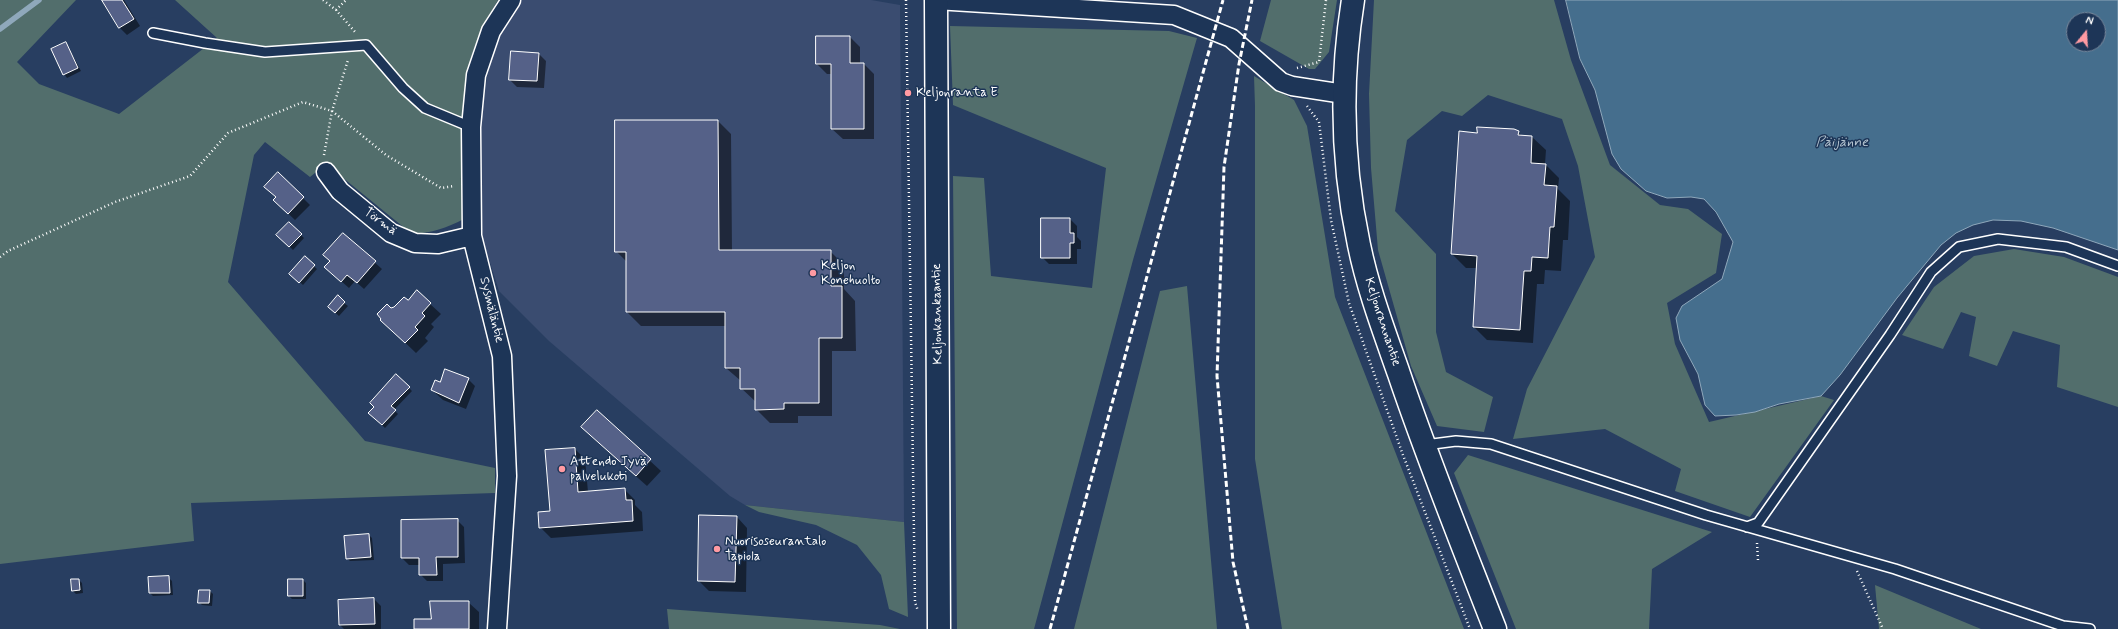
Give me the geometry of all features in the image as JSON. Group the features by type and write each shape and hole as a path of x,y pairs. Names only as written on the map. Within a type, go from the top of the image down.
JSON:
{"street":[{"name":"Sysmäläntie","path":"497,629 507,476 502,356 472,236 471,127 476,75 491,31 511,0"},
{"path":"936,0 1174,15 1231,38 1281,82 1292,86 1344,94"},
{"name":"Keljonkankaantie","path":"936,0 939,629"},
{"name":"Keljonrannantie","path":"1353,0 1344,94 1347,157 1353,210 1359,245 1371,292 1424,446 1494,629"},
{"name":"Törmä","path":"326,172 340,191 392,233 415,243 423,244 438,244 472,236"}],"lane":[{"path":"153,33 265,52 366,45 403,88 425,108 471,127"},
{"path":"1747,527 1758,523 1890,335 1931,272 1959,247 1998,239 2066,247 2118,266"},
{"path":"1424,446 1456,441 1491,444 1747,527 1895,569 2063,626 2090,629"}],"path":[{"path":"323,0 336,10 366,45"},
{"path":"336,10 346,0"},
{"path":"906,0 915,602 919,614"},
{"path":"1293,69 1319,62 1326,0"},
{"path":"326,172 324,154 332,111 352,46"},
{"path":"0,257 8,251 115,202 190,176 228,133 303,102 332,111 386,155 441,188 472,183"},
{"path":"1850,556 1883,629"}],"shaded area":[{"path":"522,0 871,0 900,5 904,522 745,505 730,496 549,341 499,291 482,237 480,130 487,77 499,34"}],"green space":[{"path":"0,0 76,0 17,62 39,84 119,114 217,38 175,0 498,0 479,36 467,76 463,129 464,219 439,230 412,234 326,164 310,177 265,142 254,155 228,282 365,441 495,468 495,493 191,503 194,541 0,564"},
{"path":"1271,0 1337,0 1329,52 1315,69 1309,69 1260,41"},
{"path":"1374,0 1554,0 1571,60 1610,165 1660,205 1688,209 1722,234 1716,273 1667,303 1675,344 1709,422 1821,396 1834,400 1750,517 1675,491 1681,469 1605,429 1513,439 1527,389 1595,257 1578,166 1562,119 1488,95 1462,116 1442,111 1407,140 1395,211 1436,254 1436,332 1446,372 1493,397 1484,432 1437,426 1411,366 1378,250 1371,168 1369,94"},
{"path":"950,26 1169,31 1197,38 1133,260 1034,629 957,629 953,176 984,178 991,276 1092,288 1106,168 953,105"},
{"path":"1254,76 1294,100 1307,126 1335,297 1464,629 1282,629 1255,459"},
{"path":"2014,249 2064,257 2118,277 2118,407 2057,387 2060,345 2013,331 1997,366 1969,356 1976,317 1961,312 1943,349 1902,335 1934,287 1974,256"},
{"path":"1187,286 1217,629 1074,629 1160,291"},
{"path":"1468,455 1712,532 1652,569 1649,629 1516,629 1454,473"},
{"path":"745,505 904,522 908,617 889,609 881,575 857,545 816,525 759,512"},
{"path":"1875,585 1981,629 1879,629"},
{"path":"667,609 880,625 900,629 669,629"}],"water":[{"name":"Päijänne","path":"1566,0 2118,0 2118,250 2053,228 2021,221 1993,220 1973,225 1956,233 1941,245 1897,298 1840,375 1821,396 1779,404 1755,412 1715,416 1705,405 1698,374 1680,340 1676,318 1682,306 1722,279 1733,242 1716,212 1704,199 1691,197 1667,198 1646,191 1621,169 1612,154 1595,90 1580,59"}],"building":[{"path":"102,0 122,0 134,19 119,28"},
{"path":"816,36 850,36 850,63 864,63 864,129 831,129 831,64 816,64"},
{"path":"66,42 78,68 63,75 51,49"},
{"path":"511,51 539,53 537,81 509,80"},
{"path":"615,120 718,120 719,250 831,250 831,286 842,286 842,338 819,338 819,403 784,403 784,409 755,410 755,389 740,389 740,368 725,368 725,312 626,312 626,252 615,252"},
{"path":"1477,127 1514,129 1519,131 1518,135 1532,136 1531,163 1546,164 1544,185 1557,186 1554,227 1550,227 1548,258 1532,257 1531,271 1524,271 1520,330 1473,327 1477,256 1451,254 1459,131 1477,133"},
{"path":"278,172 304,197 288,214 273,200 276,197 264,187"},
{"path":"1041,218 1070,218 1070,233 1074,233 1074,243 1070,243 1070,258 1041,258"},
{"path":"289,222 302,234 289,247 276,235"},
{"path":"343,233 376,261 357,283 347,275 341,282 324,267 330,261 323,255"},
{"path":"305,256 315,265 299,283 289,274"},
{"path":"417,290 431,303 422,313 425,316 415,327 418,330 405,343 380,320 381,319 377,314 387,304 391,308 404,297 408,300"},
{"path":"338,295 345,302 335,313 328,307"},
{"path":"445,369 469,378 459,403 431,390 435,380 440,382"},
{"path":"396,374 410,387 391,406 396,410 382,425 368,413 374,407 370,403"},
{"path":"597,410 651,459 636,476 581,427"},
{"name":"Attendo Jyvä palvelukoti","path":"575,448 578,492 625,488 626,500 632,500 633,521 539,528 538,512 550,511 545,450"},
{"name":"Nuorisoseurantalo Tapiola","path":"699,515 737,516 735,582 698,581"},
{"path":"458,519 458,557 436,557 437,575 419,575 419,558 401,558 401,520"},
{"path":"369,534 371,557 346,559 344,536"},
{"path":"169,576 170,593 149,593 148,577"},
{"path":"71,579 79,579 80,590 72,591"},
{"path":"288,579 303,579 303,596 288,596"},
{"path":"199,590 210,590 209,603 198,603"},
{"path":"374,598 375,624 339,625 338,600"},
{"path":"430,601 469,601 469,629 414,629 414,619 431,619"}],"waterway":[{"path":"0,29 39,0"}],"railway":[{"path":"1050,629 1223,0"},
{"path":"1248,629 1233,562 1217,376 1224,167 1239,64 1252,0"}],"place":[{"name":"Keljonranta E","path":"908,93"},
{"name":"Keljon Konehuolto","path":"813,273"},
{"name":"Attendo Jyvä palvelukoti","path":"562,469"},
{"name":"Nuorisoseurantalo Tapiola","path":"717,549"}]}
